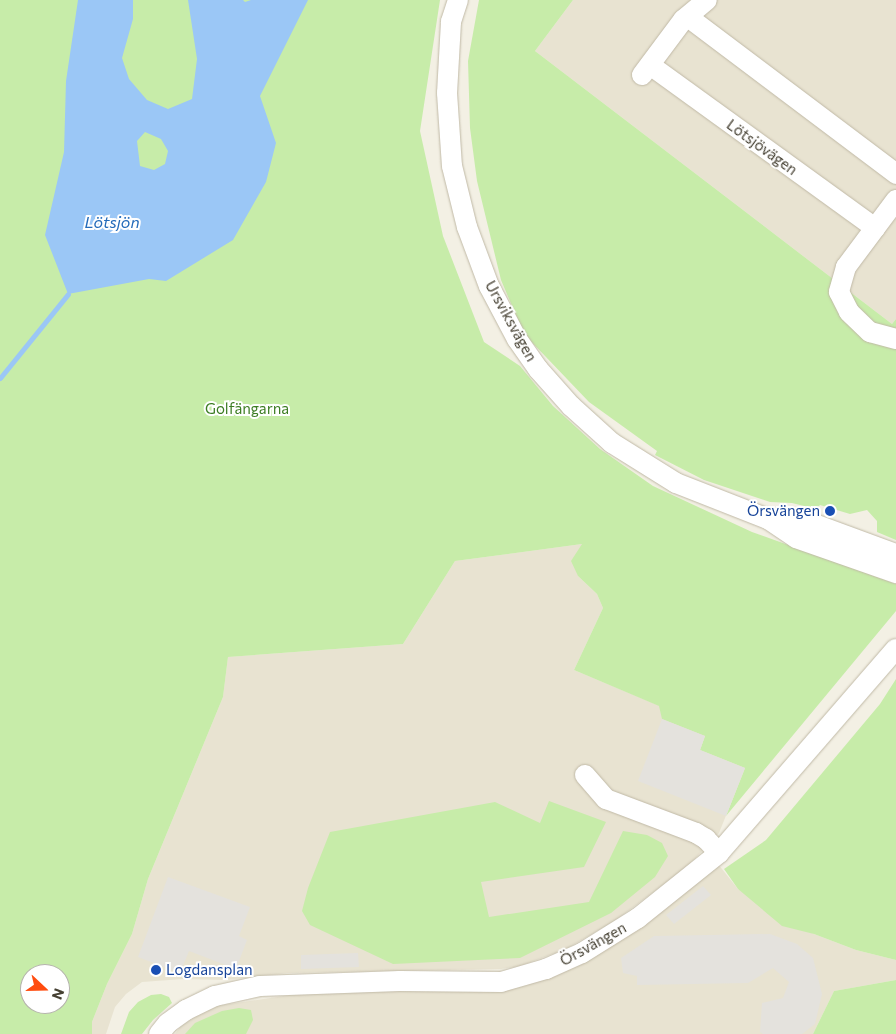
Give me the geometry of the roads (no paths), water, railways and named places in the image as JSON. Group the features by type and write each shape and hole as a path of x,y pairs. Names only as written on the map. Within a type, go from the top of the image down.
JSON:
{"street":[{"name":"Ursviksvägen","path":"458,0 451,22 447,93 452,166 467,227 489,286 517,339 538,369 564,398 612,443 676,483 768,519 796,538 896,573"},
{"name":"Lötsjövägen","path":"707,0 683,20 646,70 875,228"},
{"path":"688,17 896,174"},
{"path":"896,200 846,267 840,292 849,312 870,332 896,339"},
{"name":"Ursviksvägen","path":"768,519 803,520 896,554"},
{"name":"Örsvängen","path":"159,1034 168,1023 186,1010 215,996 260,986 400,981 501,982 546,969 582,953 638,918 719,853 896,649"},
{"path":"585,775 606,799 696,833 706,839 719,853"}],"water":[{"name":"Lötsjön","path":"78,0 133,0 133,19 122,58 129,79 147,100 168,109 192,99 197,59 188,0 243,0 245,2 251,0 308,0 260,96 276,143 266,182 233,240 166,281 149,279 68,294 45,235 64,152 66,81","holes":["145,132 161,139 168,151 165,164 154,170 140,166 137,141"]}],"waterway":[{"path":"0,378 68,294"}],"place":[{"name":"Örsvängen","path":"830,511"},
{"name":"Logdansplan","path":"156,970"}],"park label":[{"name":"Golfängarna","path":"247,409"}]}
